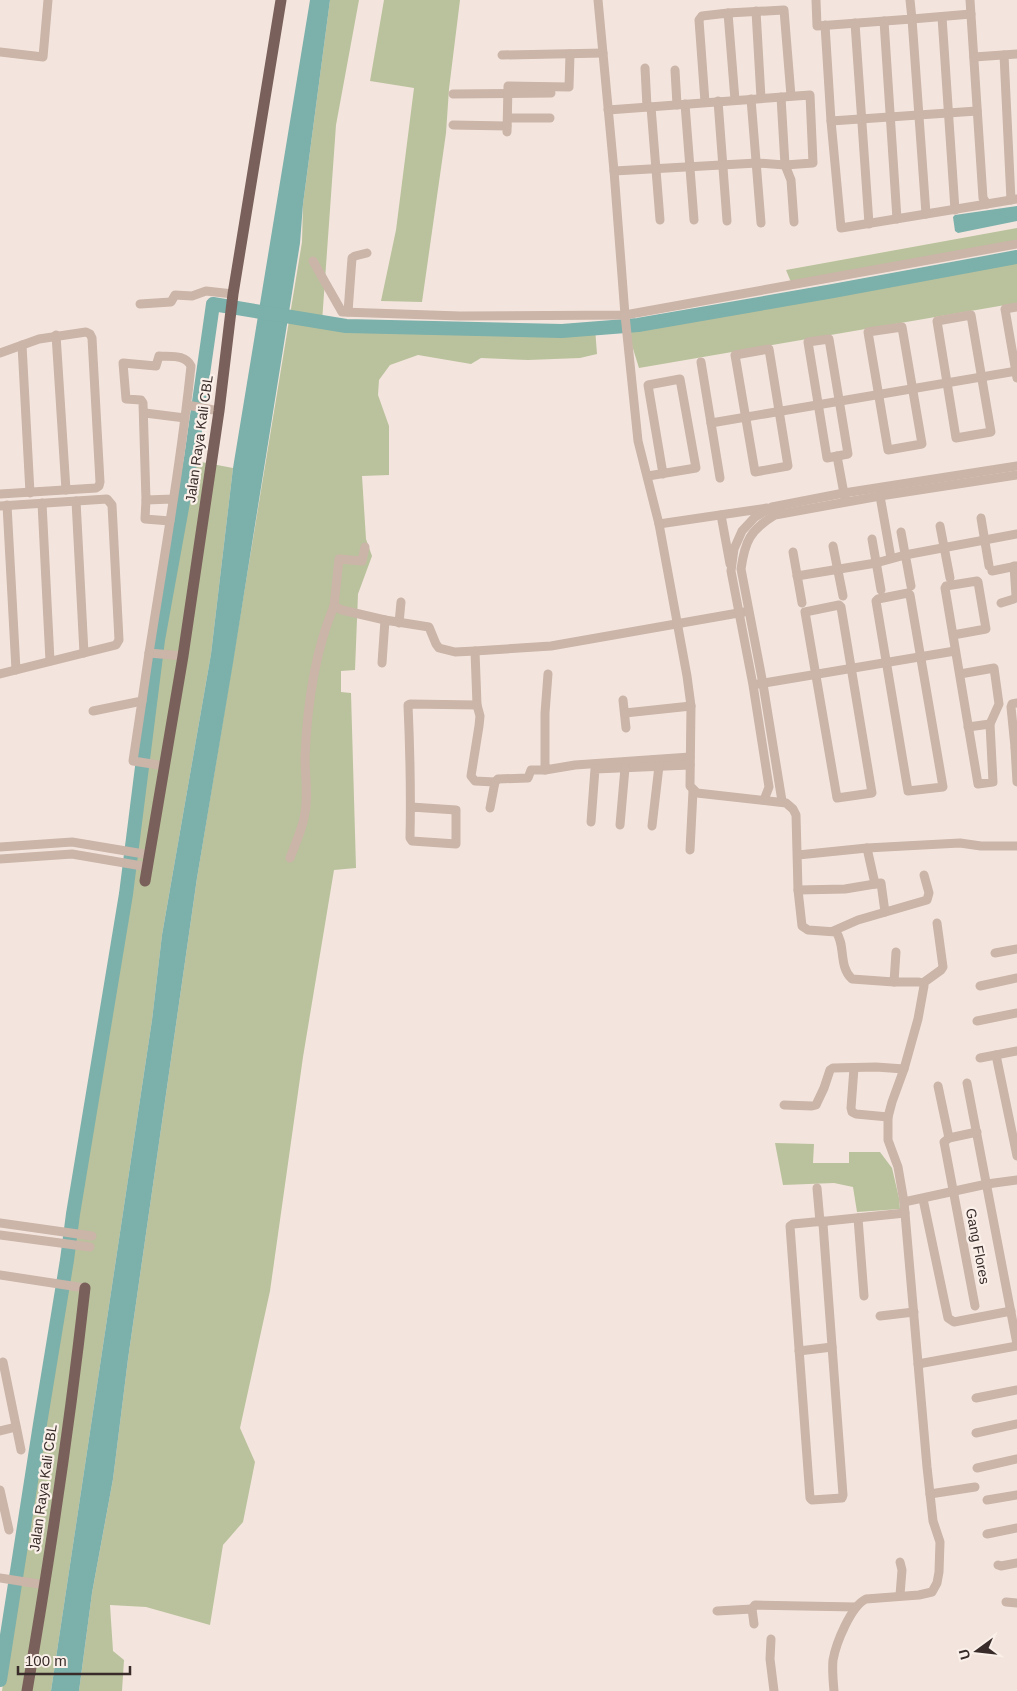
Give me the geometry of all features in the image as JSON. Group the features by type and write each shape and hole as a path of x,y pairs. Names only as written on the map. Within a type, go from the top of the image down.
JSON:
{"main road":[{"name":"Jalan Raya Kali CBL","path":"145,881 183,656 219,410 229,293 280,0"},
{"name":"Jalan Raya Kali CBL","path":"27,1691 45,1585 85,1288"}],"street":[{"path":"0,52 43,56 48,0"},
{"path":"598,0 638,441 659,524 678,623 691,706 689,783 693,791 690,850"},
{"path":"816,0 818,26 971,14"},
{"path":"910,0 926,214"},
{"path":"970,0 983,198 987,204"},
{"path":"705,102 700,18 702,16 756,11 784,10 791,96"},
{"path":"756,11 761,98"},
{"path":"728,13 735,100"},
{"path":"942,16 955,210"},
{"path":"884,21 892,117 897,219"},
{"path":"855,23 869,224"},
{"path":"826,25 831,121 841,228 1014,200 1004,55"},
{"path":"502,55 603,53"},
{"path":"507,125 508,86 569,87 570,54"},
{"path":"974,58 1017,54"},
{"path":"645,68 660,220"},
{"path":"675,70 690,167 694,220"},
{"path":"453,94 551,93"},
{"path":"608,110 810,95 813,163 785,165 757,163 614,172"},
{"path":"781,97 785,165 791,180 794,222"},
{"path":"751,99 761,223"},
{"path":"718,102 727,221"},
{"path":"831,121 978,111"},
{"path":"453,125 507,125 550,118"},
{"path":"313,261 342,312 397,315 626,317 1017,244"},
{"path":"348,312 352,258 367,252"},
{"path":"140,304 173,299 175,295 192,296 206,290 229,293"},
{"path":"711,423 982,377 1017,374 1005,309 1017,307"},
{"path":"971,315 982,377 991,432 956,438 936,321 971,315"},
{"path":"902,327 912,389 922,444 888,450 868,332 902,327"},
{"path":"0,354 39,339 56,335 86,332 90,334 92,338 100,482 96,488 0,494"},
{"path":"56,335 66,490"},
{"path":"828,339 848,454 828,458 818,405 808,342 828,339"},
{"path":"22,345 30,493"},
{"path":"769,349 779,411 788,466 755,472 735,355 769,349"},
{"path":"165,766 133,762 188,405 191,366 188,361 181,357 159,356 156,366 123,363 126,399 142,401 145,413 145,519 170,521"},
{"path":"701,362 720,478"},
{"path":"648,476 663,474 696,468 680,380 648,385 663,474"},
{"path":"188,405 219,410"},
{"path":"145,413 185,418"},
{"path":"837,456 845,498"},
{"path":"782,801 763,684 741,569 749,537 761,524 775,515 845,498 1017,466"},
{"path":"659,524 772,507 845,498 880,496 1017,475"},
{"path":"880,496 892,558"},
{"path":"0,674 16,670 50,661 116,645 119,640 112,504 107,499 4,506 16,670"},
{"path":"146,500 173,499"},
{"path":"76,501 84,653"},
{"path":"42,503 50,661"},
{"path":"731,571 734,549 742,531 755,517 772,507"},
{"path":"721,514 753,686 769,787 764,800"},
{"path":"980,518 991,568 1016,566 1016,596 1002,603"},
{"path":"940,526 950,578"},
{"path":"901,532 911,586"},
{"path":"797,576 876,563 905,555 1017,534"},
{"path":"872,539 881,590"},
{"path":"833,546 843,596"},
{"path":"290,858 304,817 306,791 305,757 310,700 325,628 334,606 339,559 362,561 365,547"},
{"path":"793,552 802,603"},
{"path":"953,635 986,629 978,582 976,581 946,586 945,588 978,784 994,782 990,724 999,704 994,668 960,674"},
{"path":"908,593 910,595 920,657 943,787 908,791 876,601 878,599 908,593"},
{"path":"399,623 401,602"},
{"path":"839,605 841,607 852,668 872,793 837,798 805,612 839,605"},
{"path":"334,606 342,610 385,620 428,627 439,648 455,652 551,646 612,637 678,623 748,612"},
{"path":"382,663 385,620"},
{"path":"475,651 477,705 480,716 471,776 475,781 495,782 498,779 528,778 531,770 545,770 575,765 690,761"},
{"path":"753,686 955,651"},
{"path":"150,653 183,656"},
{"path":"545,770 545,713 548,674"},
{"path":"623,700 626,728"},
{"path":"93,712 142,701"},
{"path":"1017,703 1012,704 1010,707 1016,746 1017,782"},
{"path":"411,807 456,810 456,844 411,840 408,705 477,705"},
{"path":"624,713 691,706"},
{"path":"968,727 990,724"},
{"path":"591,822 595,769 659,766 690,761"},
{"path":"652,826 659,766"},
{"path":"620,825 625,768"},
{"path":"490,808 495,782"},
{"path":"693,791 696,793 782,801 793,809 796,815 798,890 802,926 808,930 833,931 848,923 927,900 929,893 924,875"},
{"path":"0,847 72,842 150,854"},
{"path":"798,855 867,848 960,843 981,846 1017,846"},
{"path":"19,846 20,858"},
{"path":"867,848 875,884"},
{"path":"0,859 72,854 148,866"},
{"path":"798,890 845,890 881,883 885,912"},
{"path":"833,931 839,937 846,973 852,979 922,983 943,967 937,923"},
{"path":"995,953 1017,948"},
{"path":"894,982 896,952"},
{"path":"980,986 1017,978"},
{"path":"834,1691 832,1672 835,1652 859,1603 866,1599 931,1592 937,1584 940,1542 933,1521 930,1494 904,1202 898,1167 888,1140 888,1117 904,1069 922,1000 924,989 922,983"},
{"path":"977,1021 1017,1013"},
{"path":"980,1058 1017,1051"},
{"path":"996,1055 1017,1156"},
{"path":"784,1105 816,1105 830,1070 833,1068 882,1067 904,1069"},
{"path":"854,1068 852,1112 888,1117"},
{"path":"918,1364 1017,1345 967,1083"},
{"path":"938,1086 949,1138 977,1132"},
{"name":"Gang Flores","path":"949,1138 944,1142 975,1306"},
{"path":"904,1202 987,1184 1017,1180"},
{"path":"817,1188 823,1222 844,1495 842,1498 810,1498 790,1226 793,1224 823,1222 905,1213"},
{"path":"923,1198 948,1318 954,1322 1011,1311"},
{"path":"858,1218 864,1296"},
{"path":"0,1223 92,1236"},
{"path":"0,1235 90,1247"},
{"path":"0,1275 85,1288"},
{"path":"880,1316 914,1312"},
{"path":"799,1351 832,1346"},
{"path":"3,1362 21,1450"},
{"path":"976,1398 1017,1390"},
{"path":"976,1433 1017,1424"},
{"path":"0,1430 16,1427"},
{"path":"976,1468 1017,1459"},
{"path":"930,1494 975,1487"},
{"path":"0,1490 9,1530"},
{"path":"987,1500 1017,1495"},
{"path":"987,1534 1017,1528"},
{"path":"900,1562 902,1570 900,1595"},
{"path":"998,1565 1017,1563"},
{"path":"1,1578 45,1585"},
{"path":"1006,1602 1017,1603"},
{"path":"717,1611 752,1609 755,1605 856,1607"},
{"path":"752,1609 754,1624"},
{"path":"771,1639 770,1659 774,1691"}],"green space":[{"path":"330,0 359,0 336,125 322,322 346,326 562,331 595,328 597,354 580,358 528,360 481,358 471,364 418,355 390,365 379,380 378,395 389,426 389,475 362,476 366,539 372,556 358,594 355,670 341,671 341,692 351,693 356,868 334,870 303,1057 270,1291 240,1428 255,1462 243,1522 223,1545 210,1625 146,1607 110,1605 113,1651 124,1660 122,1691 79,1691 92,1593 113,1479 128,1359 197,878 302,242 303,204"},
{"path":"384,0 460,0 449,89 446,133 422,302 381,301 396,230 414,88 370,81"},
{"path":"1017,228 1017,244 793,287 786,270"},
{"path":"1017,257 1017,303 639,368 626,326 799,297"},
{"path":"191,460 233,468 211,654 162,935 152,1020 51,1691 2,1691"},
{"path":"775,1143 814,1144 813,1163 849,1163 849,1152 880,1152 892,1168 900,1209 857,1212 853,1187 834,1183 783,1185"}],"water":[{"path":"310,0 330,0 303,204 300,243 197,878 128,1359 113,1479 92,1593 79,1691 51,1691 152,1020 162,935 211,654 233,468"},
{"path":"1017,206 1017,221 958,233 955,231 953,217 955,215"}],"waterway":[{"path":"0,1680 73,1214 126,894 158,640 191,458 213,304 346,326 562,331 638,325 1017,257"}]}
